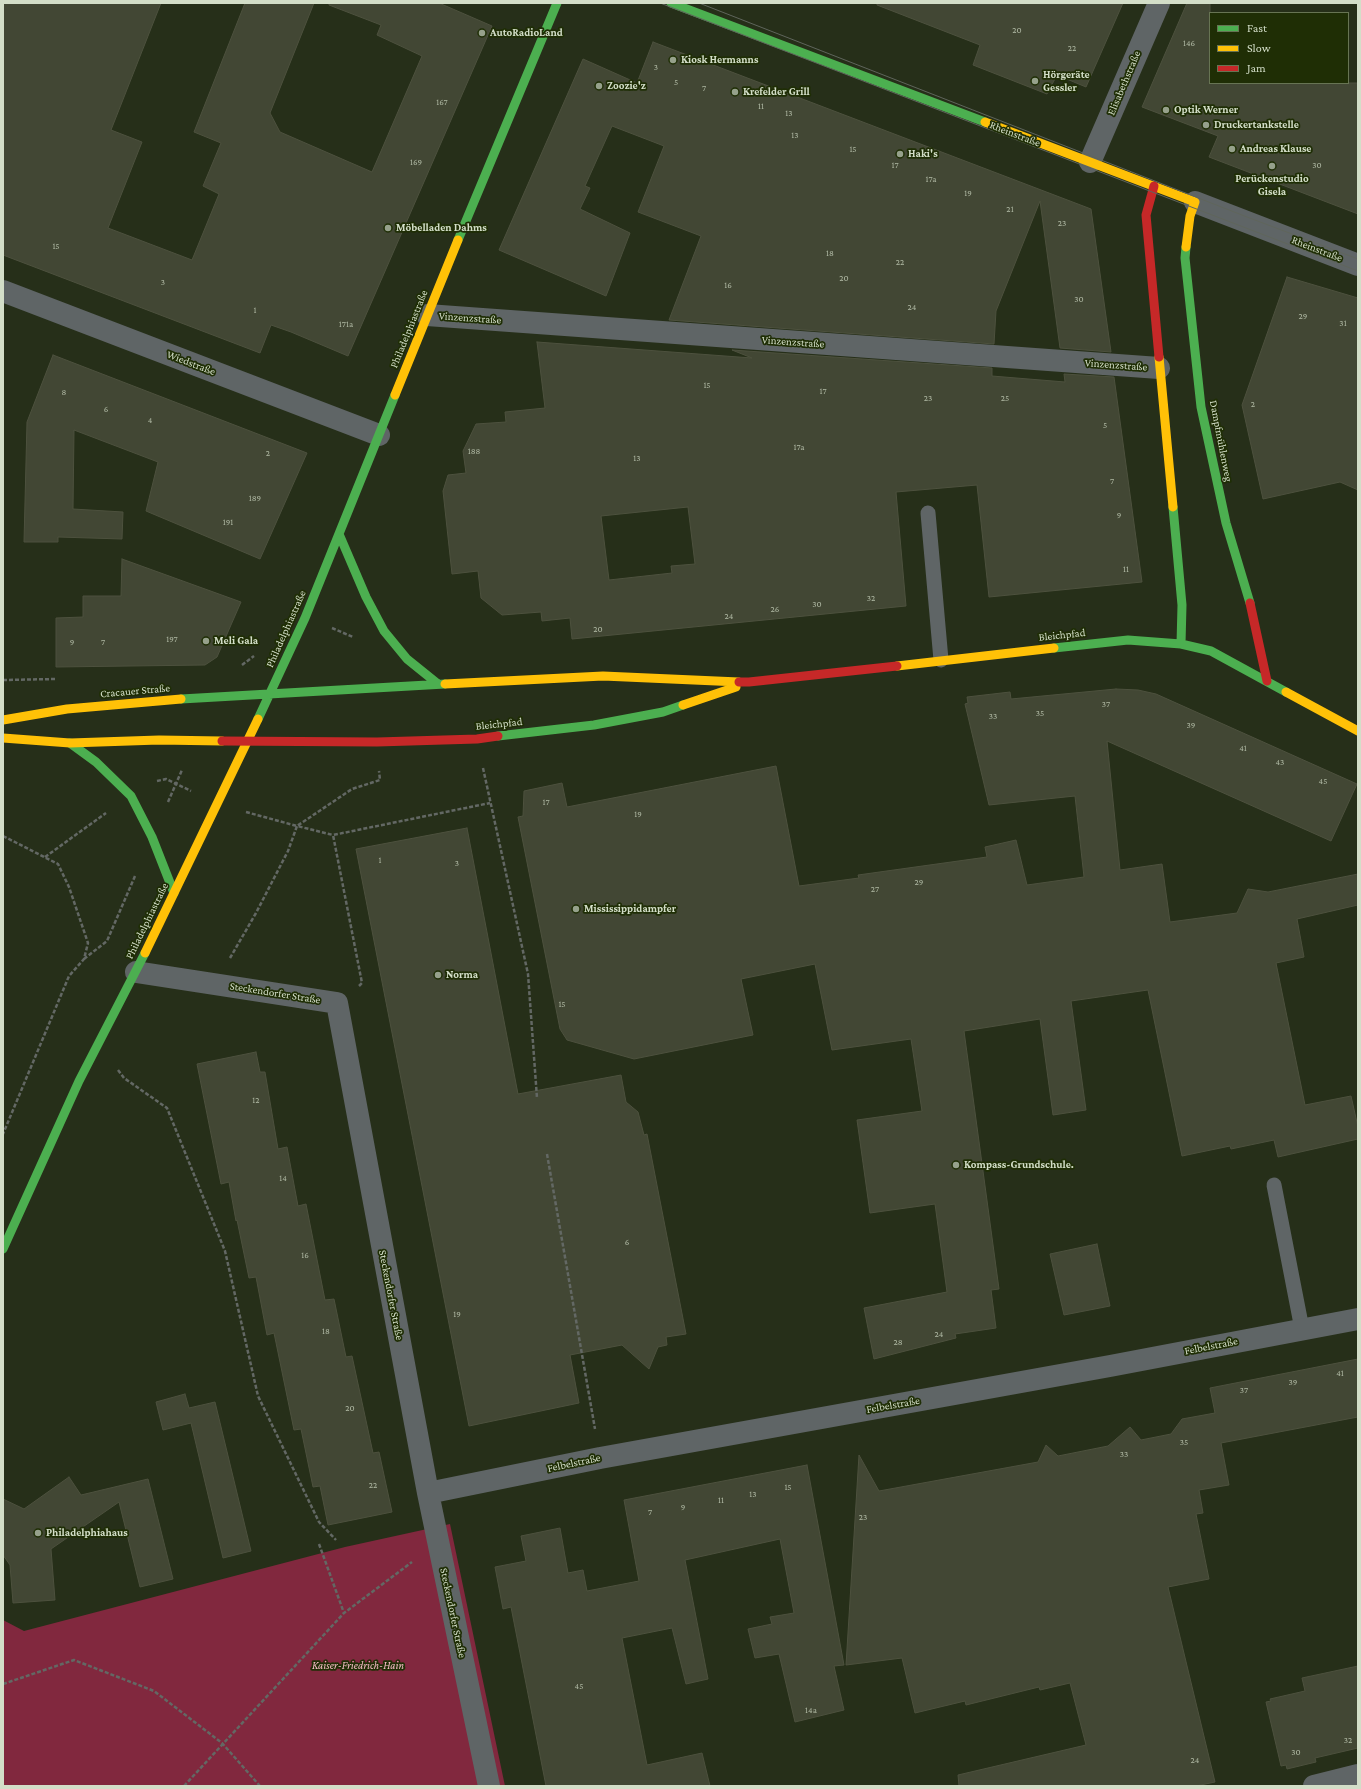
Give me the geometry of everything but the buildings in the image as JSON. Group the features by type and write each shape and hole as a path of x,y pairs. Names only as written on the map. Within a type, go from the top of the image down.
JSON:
{"street":[{"name":"Philadelphiastraße","path":"3,1249 98,1041 136,972 270,694 312,601 427,315 557,3"},
{"name":"Rheinstraße","path":"671,3 1358,265"},
{"name":"Elisabethstraße","path":"1090,162 1159,3"},
{"path":"1154,186 1146,215 1182,605 1181,644"},
{"name":"Dampfmühlenweg","path":"1195,202 1190,216 1185,258 1201,407 1226,523 1249,598 1267,681"},
{"name":"Wiedstraße","path":"3,291 379,435"},
{"name":"Vinzenzstraße","path":"427,315 1159,368"},
{"path":"339,534 366,597 384,631 407,660 438,684"},
{"name":"Bleichpfad","path":"270,694 603,676 748,682 1128,640 1181,644 1211,651 1358,731"},
{"name":"Bleichpfad","path":"246,742 377,742 477,739 594,725 663,712 748,682"},
{"name":"Cracauer Straße","path":"3,720 67,709 213,697 270,694"},
{"path":"3,738 70,742 246,742"},
{"path":"70,742 96,762 131,796 152,838 174,893"},
{"name":"Steckendorfer Straße","path":"136,972 337,1003 428,1493 489,1786"},
{"name":"Felbelstraße","path":"428,1493 600,1458 1358,1319"},
{"path":"1314,1786 1358,1775"}],"lane":[{"path":"928,513 941,660"},
{"path":"1274,1185 1302,1329"}],"path":[{"path":"213,697 220,681 257,654"},
{"path":"477,739 528,974 537,1098"},
{"path":"3,1134 69,976 84,959 107,941 194,741"},
{"path":"215,984 256,913 288,851 297,826 333,835 490,803"},
{"path":"333,835 362,983 337,1003"},
{"path":"3,836 58,864 69,887 88,943 84,959"},
{"path":"98,1041 124,1078 167,1108 225,1251 258,1396 319,1522 336,1540"},
{"path":"547,1154 600,1458"},
{"path":"184,1786 222,1743 344,1613 438,1542"},
{"path":"319,1544 344,1613"},
{"path":"3,1684 74,1660 154,1691 222,1743 260,1786"}],"green space":[{"name":"Kaiser-Friedrich-Hain","path":"450,1524 505,1786 3,1786 3,1620 24,1631 345,1547"}],"tram line":[{"path":"660,3 1358,271"},
{"path":"699,3 1358,259"}],"traffic: fast":[{"path":"458,240 557,3"},
{"path":"671,3 985,122"},
{"path":"1186,247 1185,258 1201,407 1226,523 1250,603"},
{"path":"258,719 305,618 395,395"},
{"path":"1173,507 1182,605 1181,644"},
{"path":"339,534 366,597 384,631 407,659 438,684"},
{"path":"1054,648 1128,640 1181,644 1211,651 1286,692"},
{"path":"181,699 445,684"},
{"path":"498,736 594,725 663,712 683,705"},
{"path":"70,743 96,762 131,796 152,837 174,893"},
{"path":"3,1249 79,1081 145,953"}],"traffic: slow":[{"path":"985,122 1195,202 1190,216 1186,247"},
{"path":"395,395 458,240"},
{"path":"1159,357 1173,507"},
{"path":"897,666 1054,648"},
{"path":"445,684 603,676 739,682"},
{"path":"683,705 736,687"},
{"path":"1286,692 1358,731"},
{"path":"3,720 67,709 181,699"},
{"path":"145,953 258,719"},
{"path":"3,738 70,743 159,740 222,741"}],"traffic: jam":[{"path":"1154,186 1146,215 1159,357"},
{"path":"1250,603 1267,681"},
{"path":"739,682 897,666"},
{"path":"222,741 377,742 477,739 498,736"}],"place":[{"name":"AutoRadioLand","path":"482,33"},
{"name":"Kiosk Hermanns","path":"673,60"},
{"name":"Hörgeräte Gessler","path":"1035,81"},
{"name":"Zoozie'z","path":"599,86"},
{"name":"Krefelder Grill","path":"735,92"},
{"name":"Optik Werner","path":"1166,110"},
{"name":"Druckertankstelle","path":"1206,125"},
{"name":"Andreas Klause","path":"1232,149"},
{"name":"Haki's","path":"900,154"},
{"name":"Perückenstudio Gisela","path":"1272,166"},
{"name":"Möbelladen Dahms","path":"388,228"},
{"name":"Meli Gala","path":"206,641"},
{"name":"Mississippidampfer","path":"576,909"},
{"name":"Norma","path":"438,975"},
{"name":"Kompass-Grundschule.","path":"956,1165"},
{"name":"Philadelphiahaus","path":"38,1533"}]}
